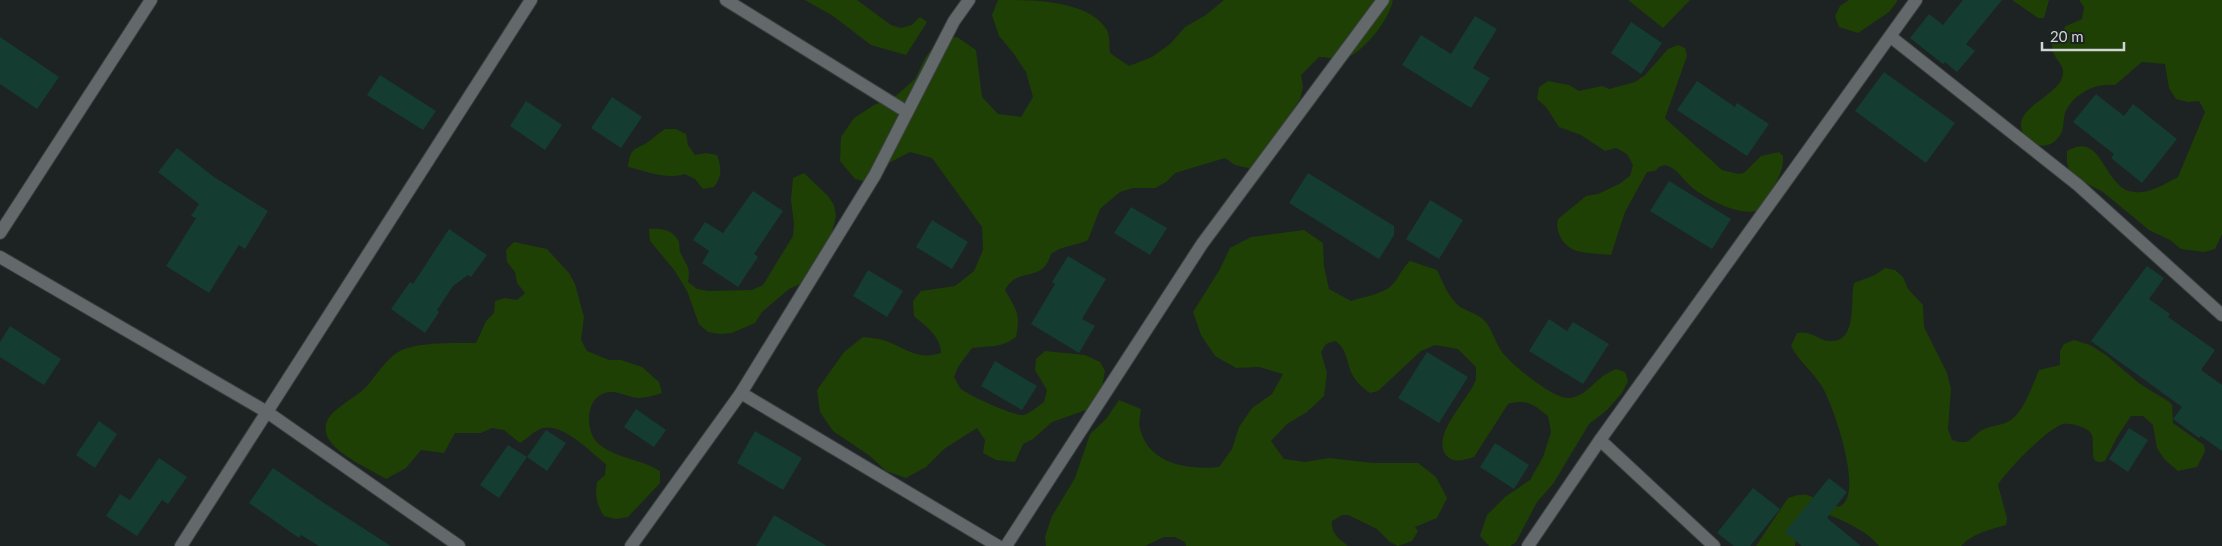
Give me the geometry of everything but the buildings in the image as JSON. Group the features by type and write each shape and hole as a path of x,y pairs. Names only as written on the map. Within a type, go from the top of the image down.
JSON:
{"street":[{"path":"0,233 151,0"},
{"path":"181,546 531,0"},
{"path":"726,0 907,112"},
{"path":"631,546 741,392 875,175 954,21 969,0"},
{"path":"1006,546 1202,244 1383,0"},
{"path":"1528,546 1600,440 1916,0"},
{"path":"1891,37 2078,185 2222,315"},
{"path":"0,257 267,412 459,546"},
{"path":"741,392 998,546"},
{"path":"1600,440 1714,546"}],"green space":[{"path":"805,0 857,0 891,25 901,28 912,25 920,17 927,22 906,55 871,45 833,16"},
{"path":"998,0 1028,0 1059,4 1074,7 1087,13 1098,20 1107,30 1110,53 1129,66 1152,57 1170,44 1185,27 1206,15 1224,0 1393,0 1387,17 1381,26 1358,51 1343,59 1319,57 1301,75 1303,87 1300,99 1287,119 1278,144 1257,170 1235,165 1225,158 1175,173 1166,182 1155,188 1133,188 1120,192 1100,209 1088,240 1056,251 1051,254 1042,269 1016,278 1010,283 1005,290 1018,317 1016,337 1000,345 972,348 958,367 954,377 960,388 964,391 1002,409 1024,415 1044,402 1047,390 1035,370 1036,359 1045,351 1085,355 1100,362 1105,371 1101,392 1095,402 1086,410 1052,422 1033,439 1023,444 1015,462 996,460 983,453 985,440 977,428 944,449 926,467 906,478 886,471 870,456 833,431 820,412 817,390 844,352 863,337 883,340 917,354 932,355 941,353 935,336 914,316 913,301 921,291 955,286 974,271 983,250 982,227 932,158 910,152 889,163 876,184 855,179 840,161 841,137 854,118 874,105 897,95 915,79 925,58 938,40 957,37 976,50 982,97 998,114 1021,117 1033,97 1026,72 999,36 992,15"},
{"path":"1628,0 1690,0 1663,28"},
{"path":"1849,0 1898,0 1889,12 1858,33 1839,27 1835,16 1840,6"},
{"path":"2012,0 2049,0 2044,18 2038,18"},
{"path":"2079,0 2222,0 2222,234 2215,249 2204,252 2181,249 2170,240 2149,230 2103,192 2071,175 2067,163 2067,151 2079,146 2088,148 2096,154 2116,181 2124,188 2134,192 2151,190 2178,177 2205,112 2199,101 2188,102 2176,99 2169,88 2165,64 2142,62 2115,85 2093,88 2080,95 2065,113 2061,133 2053,143 2043,146 2034,144 2026,137 2021,127 2022,119 2027,111 2060,82 2063,71 2053,52 2052,43 2066,26 2082,19 2084,7"},
{"path":"1678,45 1685,48 1687,56 1665,118 1722,170 1738,174 1744,173 1761,156 1779,152 1783,156 1780,175 1767,203 1761,209 1752,212 1720,204 1701,194 1690,186 1674,169 1665,165 1655,171 1647,172 1625,212 1611,255 1572,249 1560,236 1557,227 1558,219 1586,196 1598,194 1619,184 1630,176 1633,165 1627,154 1616,148 1605,151 1581,135 1559,127 1546,107 1537,99 1539,87 1548,81 1569,85 1579,91 1602,86 1609,89 1635,82 1645,75 1668,49"},
{"path":"665,129 676,129 686,134 688,145 695,155 706,153 717,155 720,172 719,179 714,187 703,189 695,179 685,174 670,176 628,167 632,152"},
{"path":"804,173 828,196 834,205 836,216 828,249 800,284 789,289 762,312 755,323 732,333 708,332 699,324 687,291 675,271 650,241 649,229 665,230 675,236 688,269 688,282 697,289 708,291 752,290 763,285 793,236 794,224 791,200 793,178"},
{"path":"1304,230 1323,243 1324,266 1329,289 1351,301 1379,293 1389,287 1410,261 1437,270 1452,298 1459,306 1483,319 1507,358 1533,380 1561,397 1568,398 1579,395 1603,376 1616,369 1625,372 1628,381 1622,393 1607,410 1589,424 1553,484 1537,502 1516,542 1510,546 1489,546 1480,536 1487,515 1505,497 1530,480 1543,457 1551,432 1548,416 1538,408 1525,402 1508,404 1474,457 1452,460 1446,455 1442,447 1443,437 1453,416 1473,387 1476,379 1476,367 1458,349 1435,345 1421,351 1378,391 1370,393 1355,379 1345,352 1335,341 1326,344 1321,352 1327,373 1324,396 1307,412 1287,424 1271,441 1284,459 1305,462 1329,458 1373,463 1418,463 1436,477 1447,498 1437,518 1415,527 1418,531 1412,541 1398,546 1390,542 1377,529 1348,515 1342,515 1332,521 1332,526 1336,536 1348,546 1186,546 1185,542 1175,537 1164,537 1145,546 1046,546 1045,537 1052,516 1075,478 1090,434 1106,419 1119,400 1141,409 1140,430 1153,452 1173,463 1184,466 1219,467 1232,449 1239,427 1252,408 1272,394 1283,374 1259,367 1236,368 1215,356 1201,335 1193,312 1220,269 1230,248 1251,237"},
{"path":"514,242 547,249 569,273 575,284 584,317 581,340 587,351 609,360 621,360 642,367 659,382 662,393 639,398 609,392 598,397 590,409 589,425 595,440 600,445 607,450 660,471 660,483 628,517 616,519 604,516 599,508 596,496 597,482 605,475 606,464 577,440 560,430 543,428 520,443 504,430 492,428 481,433 455,433 444,453 421,450 406,468 386,479 346,456 328,438 326,427 330,416 366,387 394,355 407,348 424,345 476,343 486,321 494,313 495,301 505,298 517,300 525,293 517,283 515,272 507,262 506,250"},
{"path":"1885,268 1895,270 1903,277 1908,289 1923,305 1924,327 1947,373 1951,389 1948,429 1952,440 1958,442 1969,441 1982,430 2004,423 2016,416 2031,390 2039,370 2060,365 2060,351 2064,344 2074,340 2090,345 2106,355 2140,384 2172,405 2173,423 2204,445 2205,451 2197,467 2178,471 2164,459 2157,448 2153,425 2143,416 2131,416 2117,437 2105,461 2099,462 2093,457 2093,440 2089,431 2076,425 2063,424 2048,433 2028,451 1998,485 2007,518 2006,525 1976,535 1961,546 1879,546 1860,530 1819,511 1797,532 1795,546 1756,546 1788,498 1807,495 1830,505 1839,506 1848,497 1848,466 1844,446 1832,409 1821,385 1791,346 1797,333 1808,333 1830,341 1839,340 1849,328 1854,283 1875,275"}]}
